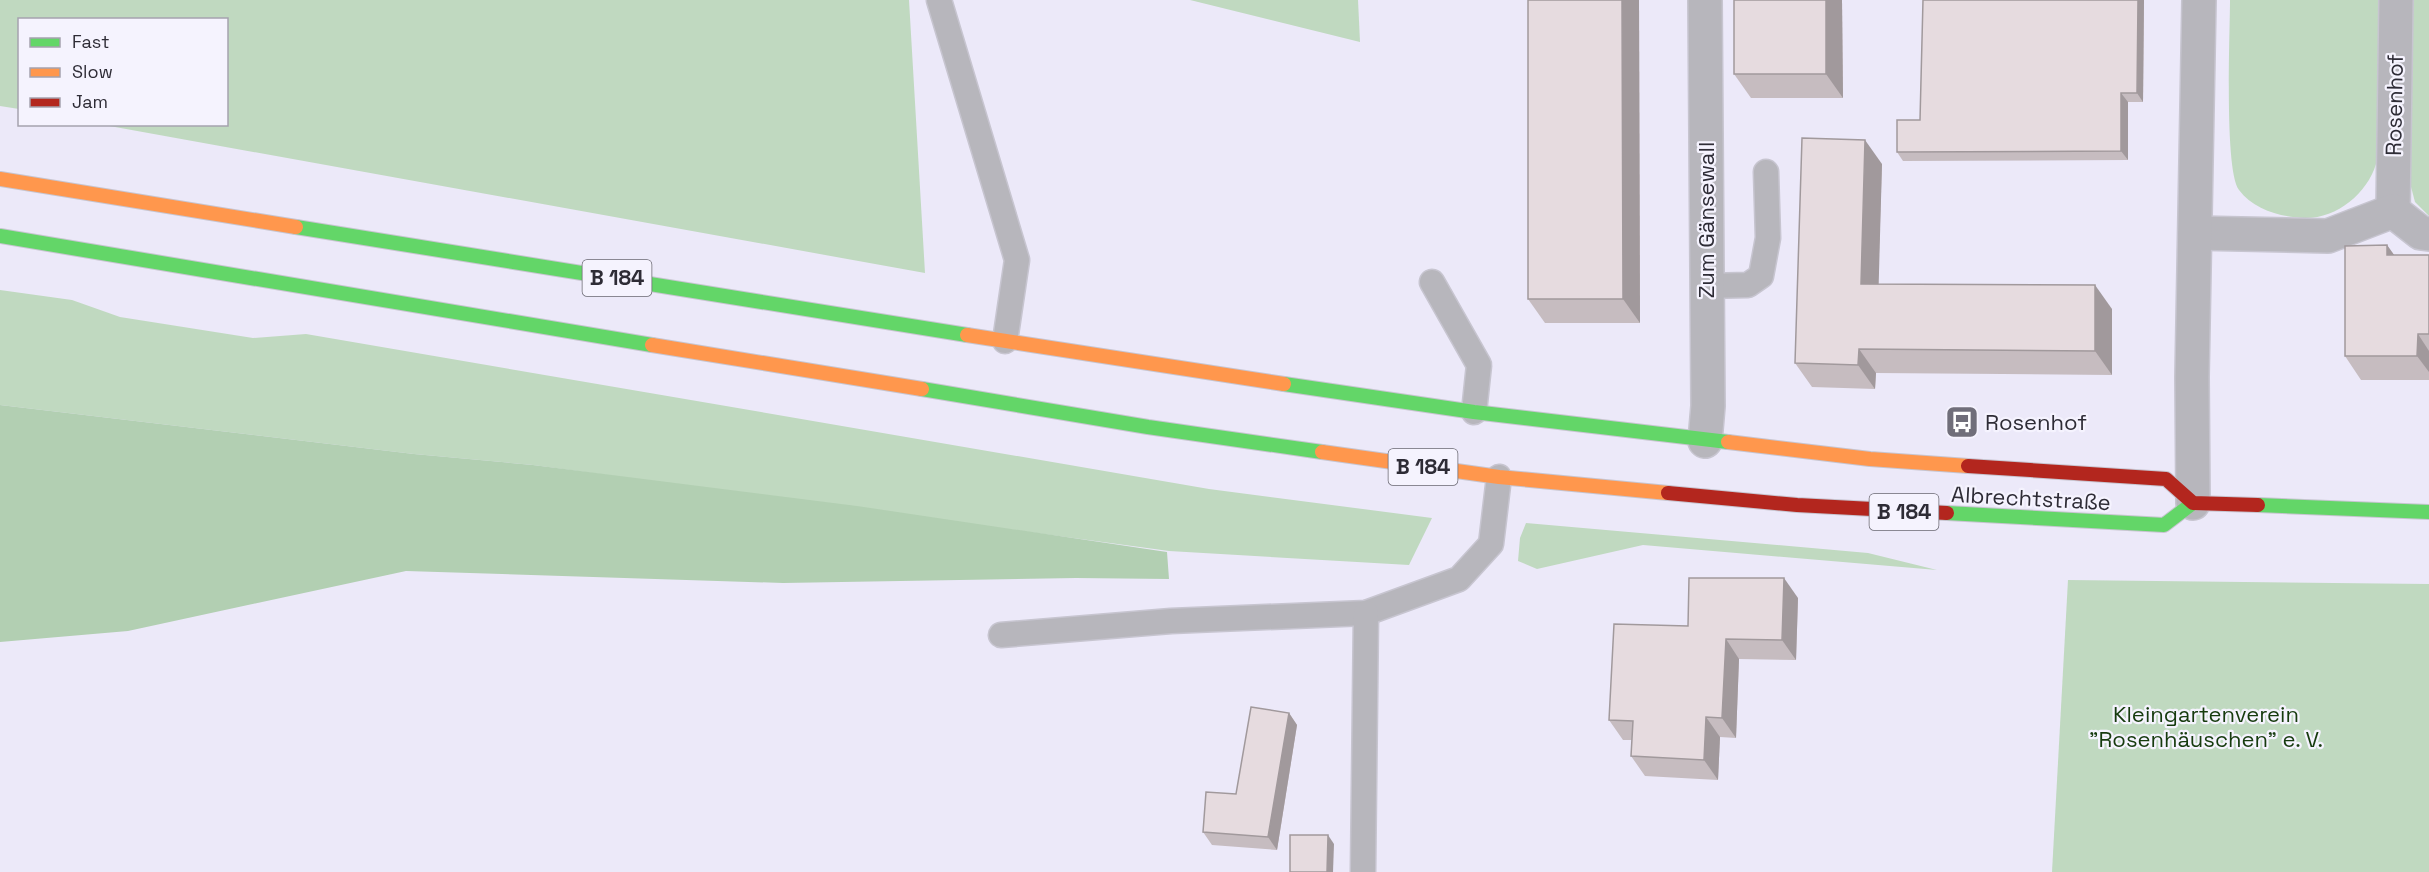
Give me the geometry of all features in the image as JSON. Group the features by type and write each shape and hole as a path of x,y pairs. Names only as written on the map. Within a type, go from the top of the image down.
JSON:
{"main road":[{"name":"B 184","path":"0,179 1160,366 1474,412 1704,441"},
{"name":"B 184","path":"0,236 1148,427 1499,477"},
{"name":"Albrechtstraße","path":"1499,477 1797,505 2164,525 2193,503 2166,479 1870,459 1704,441"},
{"path":"2193,503 2429,512"}],"street":[{"name":"Zum Gänsewall","path":"1704,441 1708,406 1705,286 1705,0"},
{"path":"2193,503 2192,377 2199,0"},
{"name":"Rosenhof","path":"2393,211 2396,0"},
{"path":"2195,233 2328,236 2393,211 2421,233 2429,234"}],"lane":[{"path":"939,0 1017,260 1005,341"},
{"path":"1705,286 1748,285 1761,276 1768,238 1766,172"},
{"path":"1432,282 1479,365 1474,412"},
{"path":"1001,635 1170,621 1366,613 1459,579 1491,544 1499,477"},
{"path":"1363,872 1366,613"}],"green space":[{"path":"0,0 909,0 925,273 110,126 228,126 228,18 18,18 18,109 0,106"},
{"path":"1190,0 1358,0 1360,42"},
{"path":"2230,0 2384,0 2382,116 2378,155 2372,175 2358,195 2349,203 2316,217 2286,216 2252,203 2239,190 2231,157"},
{"path":"2413,0 2429,0 2429,216 2415,202 2410,183"},
{"path":"0,290 72,300 120,317 253,338 306,334 1209,489 1432,518 1409,565 1169,551 533,465 414,454 0,405"},
{"path":"0,405 414,454 533,465 857,506 1167,552 1169,579 1076,578 783,583 406,571 128,631 0,642"},
{"path":"1526,523 1868,553 1937,570 1643,545 1537,569 1518,561 1520,538"},
{"name":"Kleingartenverein \"Rosenhäuschen\" e. V.","path":"2068,580 2429,584 2429,872 2052,872"}],"building":[{"path":"1528,0 1622,0 1623,299 1528,299"},
{"path":"1734,0 1826,0 1826,74 1734,74"},
{"path":"1923,0 2138,0 2137,93 2121,93 2121,151 1897,152 1897,120 1920,120"},
{"path":"1802,138 1865,140 1861,284 2095,285 2095,351 1859,349 1858,365 1795,363"},
{"path":"2387,245 2387,255 2429,255 2429,334 2418,334 2417,356 2345,356 2345,246"},
{"path":"1689,578 1784,578 1782,640 1726,639 1722,718 1706,717 1704,760 1631,756 1633,721 1609,720 1614,624 1688,626"},
{"path":"1251,707 1289,713 1268,837 1203,832 1206,792 1236,794"},
{"path":"1290,835 1328,835 1327,872 1290,872"}],"traffic: fast":[{"path":"296,227 967,335"},
{"path":"0,236 652,345"},
{"path":"1284,384 1474,412 1728,442"},
{"path":"922,389 1148,427 1322,452"},
{"path":"1947,513 2164,525 2193,503"},
{"path":"2258,505 2429,512"}],"traffic: slow":[{"path":"0,179 296,227"},
{"path":"967,335 1284,384"},
{"path":"652,345 922,389"},
{"path":"1728,442 1870,459 1968,466"},
{"path":"1322,452 1499,477 1668,493"}],"traffic: jam":[{"path":"1968,466 2166,479 2193,503 2258,505"},
{"path":"1668,493 1797,505 1947,513"}],"place":[{"name":"Rosenhof","path":"1962,422"}]}
